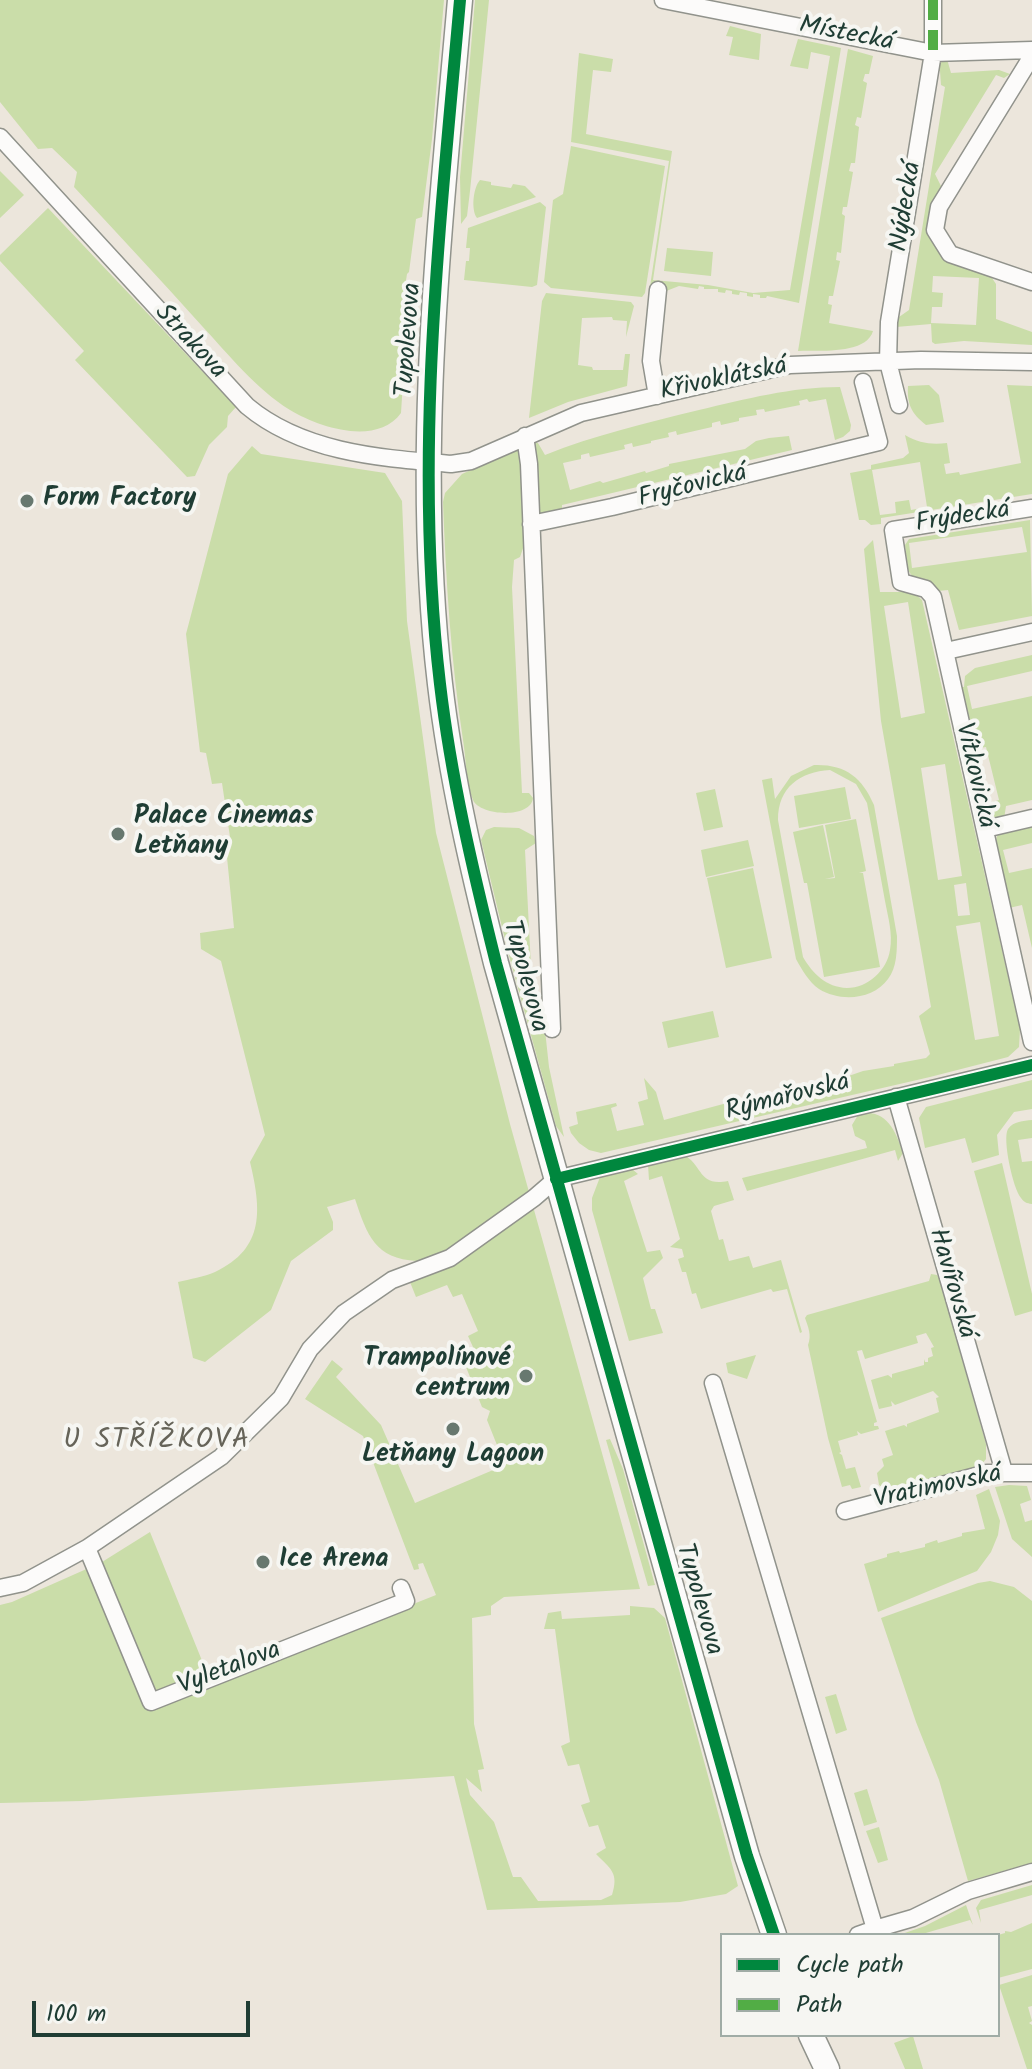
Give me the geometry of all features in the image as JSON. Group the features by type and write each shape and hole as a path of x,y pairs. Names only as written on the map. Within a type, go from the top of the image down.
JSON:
{"main road":[{"name":"Tupolevova","path":"460,0 431,371 428,462 431,574 440,682 461,819 496,963 556,1179 747,1856 773,1933"},
{"path":"812,2037 827,2069"}],"street":[{"name":"Místecká","path":"663,0 933,53 1032,53"},
{"name":"Nýdecká","path":"888,362 889,322 933,53 933,0"},
{"path":"1032,53 939,207 935,230 950,254 1032,282"},
{"name":"Strakova","path":"0,137 247,406 264,420 297,437 329,448 428,462"},
{"path":"657,396 651,361 658,290"},
{"path":"888,362 899,405"},
{"name":"Křivoklátská","path":"428,462 451,464 471,461 581,413 790,365 1032,362"},
{"name":"Fryčovická","path":"531,524 879,442 863,382"},
{"path":"525,436 531,524"},
{"name":"Frýdecká","path":"893,530 1032,508"},
{"name":"Tupolevova","path":"531,524 552,1029"},
{"name":"Vítkovická","path":"893,530 901,582 926,589 933,597 1027,998 1032,1042"},
{"path":"946,651 1032,632"},
{"path":"985,829 1032,818"},
{"name":"Rýmařovská","path":"556,1179 1032,1065"},
{"name":"Havířovská","path":"896,1097 1004,1472"},
{"path":"0,1588 23,1583 87,1548 221,1457 281,1398 310,1349 344,1313 392,1280 450,1258 556,1179"},
{"path":"713,1383 875,1929"},
{"name":"Vratimovská","path":"845,1511 987,1473 1032,1473"},
{"name":"Vyletalova","path":"87,1548 151,1702 406,1601 401,1588"},
{"path":"864,1933 913,1918 968,1891 1032,1872"}],"green space":[{"path":"0,0 444,0 422,217 416,219 405,287 409,288 401,413 391,423 378,429 348,431 317,423 278,402 243,371 74,187 77,172 52,148 38,149 0,102"},
{"path":"475,0 489,0 467,216 461,224 460,177"},
{"path":"730,26 761,34 759,60 729,55 733,37 726,36"},
{"path":"798,39 841,48 799,303 767,296 760,298 760,295 753,294 753,297 747,296 747,293 740,292 739,295 732,294 732,291 726,290 725,293 718,292 718,289 699,286 698,289 679,286 651,297 649,293 669,161 571,142 579,53 613,59 611,72 593,70 586,134 672,151 653,280 753,293 790,290 830,56 811,52 808,69 790,66"},
{"path":"848,49 873,56 869,74 865,74 863,81 867,83 861,118 857,117 855,125 859,127 855,163 851,163 849,171 853,172 847,207 843,207 841,253 837,252 836,260 840,261 833,296 829,296 828,304 832,305 829,323 873,331 869,339 852,348 798,351"},
{"path":"947,59 951,73 999,70 1010,74 1004,78 996,75 935,174 941,186 930,219 931,232 992,278 996,284 996,319 1032,332 1032,345 964,341 935,344 932,342 931,324 896,327 899,317 909,310 945,87 941,85 940,71 935,71 938,64","holes":["933,276 979,278 976,325 931,323 932,307 942,307 943,293 932,292"]},
{"path":"571,146 665,166 642,297 551,288 544,282 553,200 563,194"},
{"path":"0,171 24,195 0,218"},
{"path":"480,180 511,188 513,184 525,186 536,197 477,218 474,199"},
{"path":"540,202 546,207 537,285 464,280 470,248 466,248 468,228"},
{"path":"48,208 236,407 228,416 227,427 209,445 195,476 187,477 75,360 84,351 0,261 0,255"},
{"path":"667,248 713,252 711,276 664,271"},
{"path":"546,293 631,302 634,306 626,337 627,321 613,320 612,317 582,318 578,365 592,367 593,370 623,370 625,354 630,354 627,386 568,402 529,418 542,301"},
{"path":"929,385 939,395 944,422 926,425 911,408 908,386"},
{"path":"1007,385 1032,386 1032,494 881,518 881,524 871,525 859,520 850,473 903,458 909,453 905,435 925,443 947,443 950,463 944,464 946,474 959,472 960,475 1021,463","holes":["920,462 927,507 911,510 909,500 895,502 896,513 880,515 872,470"]},
{"path":"840,387 851,425 850,431 835,440 826,399 809,402 807,399 799,401 800,405 765,412 764,409 756,410 757,415 739,418 739,421 721,425 720,421 712,423 712,427 677,435 676,431 651,443 633,447 632,443 624,445 625,449 590,457 589,453 581,455 581,459 563,463 570,490 646,473 669,464 745,449 756,441 769,438 789,436 792,450 562,505 562,510 529,531 520,557 514,560 512,587 522,793 529,793 533,798 530,805 515,812 495,812 478,805 469,786 455,681 446,562 445,493 462,474 533,442 538,443 545,455 621,430 734,402 786,391"},
{"path":"252,446 261,454 385,473 402,501 407,621 436,833 510,1124 640,1589 504,1597 491,1606 491,1615 472,1618 474,1724 484,1769 478,1770 482,1792 466,1778 470,1795 494,1822 513,1877 521,1877 538,1901 601,1900 612,1895 614,1876 596,1854 606,1848 598,1825 589,1827 581,1805 590,1802 579,1764 568,1766 561,1746 570,1742 555,1629 544,1629 548,1613 561,1611 562,1619 630,1615 630,1606 654,1608 665,1618 738,1886 726,1894 680,1902 487,1910 454,1776 82,1801 0,1803 0,1605 91,1567 151,1708 436,1595 423,1563 414,1570 363,1436 305,1399 332,1360 343,1369 336,1377 381,1425 415,1503 505,1465 487,1420 490,1411 482,1407 466,1367 473,1347 468,1336 478,1331 462,1294 453,1297 447,1285 416,1297 410,1282 424,1276 417,1261 391,1256 375,1243 355,1199 327,1207 333,1230 291,1261 271,1310 205,1362 193,1358 178,1282 211,1274 244,1251 256,1225 257,1211 250,1162 265,1135 221,961 201,949 200,933 234,928 225,837 230,837 222,783 212,784 206,753 200,752 186,634 228,474"},
{"path":"1030,520 1032,616 959,630 948,590 938,591 928,580 912,576 908,570 905,545 909,539","holes":["1022,527 1027,552 912,568 909,543"]},
{"path":"873,540 880,592 913,592 922,600 1020,1029 1019,1047 1008,1057 930,1077 601,1153 589,1150 571,1133 569,1127 578,1124 576,1112 616,1103 617,1106 611,1108 617,1131 644,1125 638,1102 648,1099 644,1078 656,1092 664,1120 738,1100 751,1099 752,1104 807,1089 840,1084 839,1077 926,1058 930,1054 919,1016 931,1007 881,721 864,549","holes":["908,602 925,713 901,718 884,606","945,764 962,876 938,880 921,768","966,883 970,915 958,916 954,885","980,922 999,1036 975,1040 956,926"]},
{"path":"1032,655 1032,671 967,686 972,709 1032,696 1032,800 1006,806 1004,819 1000,819 992,815 986,804 999,800 986,747 974,749 960,687 964,687 965,676 975,668"},
{"path":"814,765 835,767 858,780 874,805 897,947 891,975 882,986 865,995 837,996 819,989 796,959 762,780 772,778 775,799 791,776","holes":["830,770 856,784 867,803 891,944 881,971 862,985 847,988 821,978 803,957 778,820 782,799 800,778"]},
{"path":"845,787 851,819 799,828 794,796"},
{"path":"715,789 723,827 704,831 696,793"},
{"path":"856,819 866,871 859,873 863,873 880,967 824,977 807,883 804,883 793,832 823,825 834,877 825,879 835,878 825,825"},
{"path":"1032,825 1032,843 1003,850 1009,873 1032,868 1032,948 1022,905 1009,908 995,843 998,833"},
{"path":"494,827 519,828 534,836 536,843 525,850 534,1026 545,1030 549,1067 564,1137 556,1126 481,840 486,830"},
{"path":"748,840 754,866 706,877 701,850"},
{"path":"753,868 772,958 726,968 707,878"},
{"path":"713,1011 719,1037 668,1048 662,1022"},
{"path":"1032,1080 1032,1109 1014,1112 997,1135 999,1155 972,1163 965,1138 925,1148 919,1118 926,1107"},
{"path":"858,1115 880,1116 890,1125 903,1153 898,1161 895,1150 747,1191 742,1178 867,1148 865,1141 855,1136 852,1125"},
{"path":"1032,1120 1032,1138 1018,1140 1022,1162 1032,1161 1032,1204 1025,1202 1018,1193 1006,1142 1010,1126"},
{"path":"684,1155 711,1181 728,1181 734,1200 714,1206 711,1211 729,1261 749,1256 753,1268 781,1260 802,1332 787,1289 773,1292 771,1289 701,1309 696,1293 692,1294 686,1272 682,1272 678,1259 684,1257 682,1249 670,1247 680,1239 662,1176 649,1180 648,1165"},
{"path":"1002,1163 1032,1294 1032,1311 1015,1316 974,1171"},
{"path":"632,1169 638,1174 624,1181 647,1252 660,1250 663,1258 643,1278 651,1309 655,1309 663,1333 629,1341 592,1210 592,1198 600,1177"},
{"path":"931,1274 939,1278 986,1444 986,1459 978,1469 890,1492 879,1485 877,1473 884,1466 882,1459 893,1455 885,1431 904,1425 907,1427 907,1424 939,1412 936,1398 939,1397 933,1391 895,1405 891,1401 892,1406 879,1409 871,1380 888,1375 892,1378 892,1374 924,1365 924,1359 928,1362 928,1358 933,1356 931,1348 934,1347 926,1333 916,1336 918,1343 865,1359 862,1350 857,1351 877,1422 874,1426 879,1429 861,1434 857,1431 858,1435 838,1441 846,1469 855,1467 861,1487 842,1487 828,1438 805,1318 929,1281"},
{"path":"756,1355 747,1379 728,1373 726,1363"},
{"path":"610,1439 623,1469 655,1585 648,1586 606,1440"},
{"path":"1027,1486 1031,1500 1020,1504 1025,1522 1032,1520 1032,1557 1012,1539 995,1487"},
{"path":"989,1489 1000,1521 998,1535 991,1552 977,1571 878,1612 864,1564 887,1557 887,1554 925,1547 925,1544 937,1540 938,1543 962,1536 962,1533 985,1529 976,1495"},
{"path":"150,1532 207,1673 157,1693 102,1562"},
{"path":"990,1581 1014,1587 1032,1601 1032,1863 968,1881 939,1780 881,1618"},
{"path":"836,1694 847,1730 836,1734 825,1697"},
{"path":"867,1789 877,1822 864,1826 854,1793"},
{"path":"879,1827 888,1860 878,1863 866,1831"},
{"path":"1032,1885 1032,1895 979,1910 981,1923 976,1908 981,1900"},
{"path":"966,1905 973,1925 970,1920 926,1933 905,1933"},
{"path":"1032,1923 1032,1969 1000,1977 1000,1934"},
{"path":"1032,1975 1032,2006 1028,2007 1032,2021 1029,2023 1032,2025 1032,2069 1027,2069 1000,1985"},
{"path":"913,2037 923,2069 905,2069 894,2043"}],"marked path":[{"path":"933,0 933,53"}],"cycle path":[{"path":"460,0 438,256 429,427 432,598 450,754 496,963 747,1856 773,1933"},
{"path":"556,1179 1032,1065"}],"place":[{"name":"Form Factory","path":"27,501"},
{"name":"Palace Cinemas Letňany","path":"118,834"},
{"name":"Trampolínové centrum","path":"526,1376"},
{"name":"Letňany Lagoon","path":"453,1429"},
{"name":"Ice Arena","path":"263,1562"}],"district":[{"name":"U STŘÍŽKOVA","path":"157,1442"}]}
